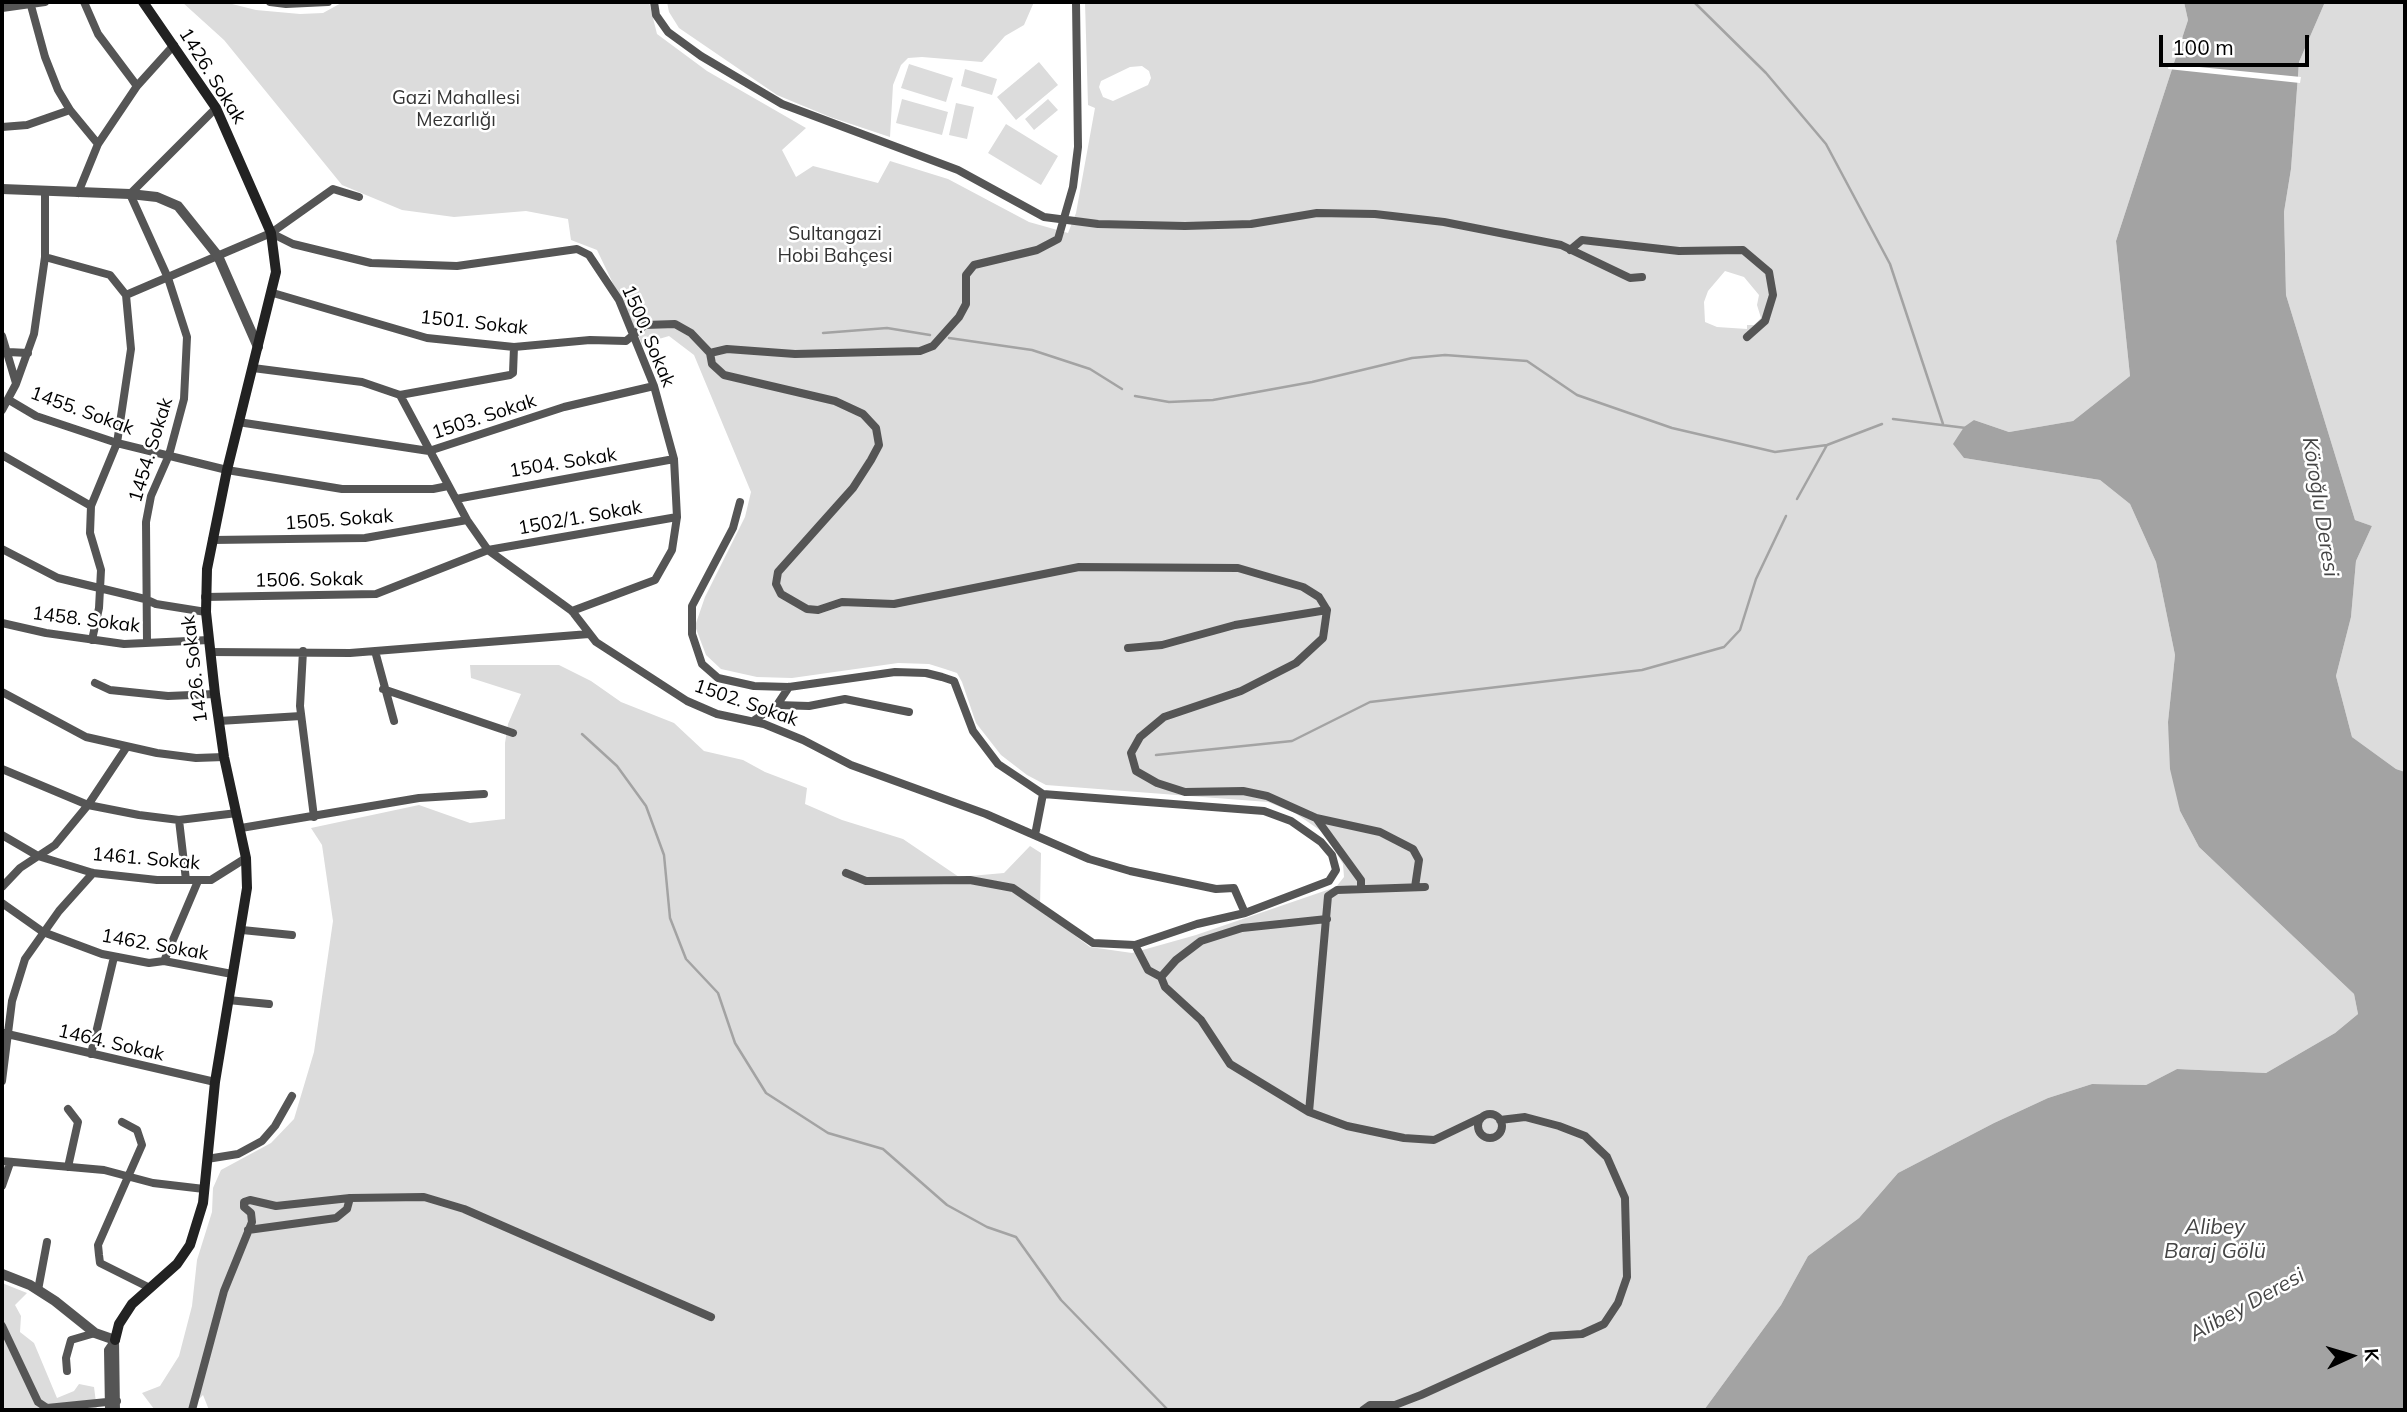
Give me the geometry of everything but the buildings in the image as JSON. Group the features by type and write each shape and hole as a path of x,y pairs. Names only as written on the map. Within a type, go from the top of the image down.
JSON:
{"main road":[{"name":"1426. Sokak","path":"115,1340 119,1324 149,1287 177,1264 190,1245 202,1208 215,1082 247,888 241,828 224,757 205,597 212,540 227,470 273,293 276,254 271,233 216,108 143,2"}],"street":[{"path":"2,8 45,2"},
{"path":"84,2 98,33 138,86"},
{"path":"270,2 328,2"},
{"path":"654,2 656,15 668,32 701,56 782,104 958,170 1044,217 1065,221 1194,226 1251,224 1317,214 1375,214 1444,222 1570,250 1630,278 1642,277"},
{"path":"710,354 727,349 795,354 919,351 933,346 959,317 965,304 966,275 974,265 1048,245 1058,239 1065,221 1078,147 1076,2"},
{"path":"31,3 45,57 70,110 98,144"},
{"path":"78,193 98,144 138,86 174,45"},
{"path":"130,194 216,108"},
{"path":"2,127 27,125 70,110"},
{"path":"2,189 130,194 158,197 178,206 218,256 258,347"},
{"path":"126,295 271,233 333,189 359,197"},
{"path":"2,410 9,400 28,353 45,257 46,192"},
{"name":"1454. Sokak","path":"130,194 169,278 187,337 188,358 184,399 169,455 151,496 146,522 147,643"},
{"name":"1500. Sokak","path":"271,233 293,244 371,263 457,266 577,249 589,254 604,274 634,336 654,386 674,459 677,517 672,550 655,580 572,611"},
{"path":"1570,250 1582,240 1679,251 1743,250 1762,264 1772,284 1771,308 1765,321 1747,337"},
{"path":"45,257 110,275 126,295 131,349 117,443 91,506 90,533 102,570 92,640"},
{"name":"1501. Sokak","path":"273,293 427,338 514,347 590,340 626,341 645,325 675,324 691,333 710,354 712,364 724,375 835,401 863,414 876,428 879,445 853,488 778,572 776,584 781,594 807,609 818,610 851,601 894,604 1079,567 1125,565 1238,568 1303,587 1319,597 1327,610"},
{"path":"2,336 16,384"},
{"path":"253,368 355,381 400,396 510,375 513,373 514,347"},
{"path":"8,352 28,353"},
{"name":"1503. Sokak","path":"238,422 429,452 564,407 654,386"},
{"name":"1502. Sokak","path":"400,396 467,520 488,550 572,611 589,634 630,666 687,701 717,714 753,721 803,740 850,765 1035,835 1089,859 1130,871 1216,888 1234,888 1245,913"},
{"name":"1455. Sokak","path":"9,400 36,416 117,443 227,470 342,489 433,489 448,486"},
{"path":"2,455 91,506"},
{"name":"1504. Sokak","path":"456,499 674,459"},
{"path":"740,502 733,527 692,606 692,635 702,664 718,678 754,686 789,687 895,672 926,673 954,681 973,731 998,764 1042,793 1264,811 1291,821 1321,842 1332,855 1336,870 1335,876 1329,881 1245,913 1197,924 1136,945 1093,943 1013,888 970,880 866,881 846,873"},
{"name":"1502/1. Sokak","path":"488,550 677,517"},
{"name":"1505. Sokak","path":"212,540 365,538 467,520"},
{"path":"2,549 58,578 101,587 156,604 206,612"},
{"name":"1506. Sokak","path":"205,597 376,594 488,550"},
{"path":"1128,648 1162,645 1235,625 1327,610 1323,638 1296,663 1241,691 1164,717 1140,737 1131,753 1136,771 1157,783 1185,792 1243,791 1267,796 1316,818 1380,832 1413,849 1419,869 1415,887"},
{"name":"1458. Sokak","path":"2,623 92,640 303,651 375,651 589,634"},
{"path":"303,651 301,716 314,817"},
{"path":"375,651 383,689 394,721"},
{"path":"95,683 110,690 168,696 215,694"},
{"path":"753,721 777,705 789,687"},
{"path":"383,689 513,733"},
{"path":"2,692 86,737 126,748 195,758 224,757"},
{"path":"777,705 809,706 845,699 909,712"},
{"path":"219,721 301,716"},
{"path":"2,887 20,867 55,845 88,805 126,748"},
{"path":"2,769 88,805 179,820 237,813"},
{"path":"1035,835 1042,793"},
{"path":"241,828 419,798 484,794"},
{"path":"1316,818 1361,880 1361,889"},
{"path":"179,820 186,880"},
{"name":"1461. Sokak","path":"2,835 38,856 93,873 211,880 246,858"},
{"path":"2,1081 4,1033 25,959 43,932 93,873"},
{"path":"164,961 198,881"},
{"path":"1309,1112 1328,896 1332,891 1425,887"},
{"name":"1462. Sokak","path":"2,903 43,932 114,957 149,963 164,961 232,974"},
{"path":"1161,976 1176,960 1201,941 1242,928 1327,919"},
{"path":"242,930 292,935"},
{"path":"1136,945 1147,970 1161,976 1165,987 1201,1020 1230,1064 1309,1112 1348,1126 1404,1138 1434,1140 1491,1114 1500,1120 1525,1117 1585,1136 1606,1157 1625,1198 1627,1277 1618,1303 1604,1324 1582,1334 1551,1336 1421,1395 1395,1405 1370,1405 1363,1410"},
{"path":"91,1054 114,957"},
{"path":"228,1000 269,1004"},
{"name":"1464. Sokak","path":"4,1033 215,1082"},
{"path":"207,1159 238,1154 262,1141 275,1126 292,1096"},
{"path":"68,1109 78,1122 68,1167"},
{"path":"1480,1118 1478,1129 1490,1138 1500,1132 1500,1120"},
{"path":"122,1122 137,1130 142,1145 98,1245 100,1263 149,1287"},
{"path":"2,1186 6,1162 68,1167 204,1189"},
{"path":"192,1410 224,1291 248,1230 251,1213 244,1207 244,1202 261,1201 276,1206 350,1198 424,1197 464,1209 711,1317"},
{"path":"248,1230 336,1218 348,1209 350,1198"},
{"path":"38,1290 47,1242"},
{"path":"2,1274 38,1290 94,1333 115,1340 108,1350 113,1406 57,1409 47,1408 38,1402 2,1326"},
{"path":"67,1371 66,1358 71,1340 94,1333"}],"green space":[{"path":"182,2 224,2 256,10 300,14 323,13 343,2 649,2 657,34 707,71 806,128 782,150 796,177 813,166 878,183 890,161 948,179 1029,222 1068,233 1076,213 1095,108 1088,105 1085,2 2184,2 2188,20 2116,241 2130,376 2073,421 2009,432 1974,420 1964,458 2100,480 2130,504 2156,562 2175,655 2168,722 2180,811 2199,847 2354,994 2358,1014 2335,1033 2266,1073 2177,1069 2146,1085 2092,1084 2048,1098 1898,1173 1859,1218 1808,1256 1781,1305 1704,1410 209,1410 203,1395 188,1410 154,1409 142,1393 160,1386 179,1356 192,1306 197,1260 212,1212 213,1188 221,1170 271,1143 294,1119 314,1052 333,921 322,845 311,828 419,805 470,823 505,819 505,743 508,724 521,694 471,678 470,665 559,665 591,681 621,702 674,723 704,751 743,760 765,772 807,788 805,804 842,820 903,839 959,877 1004,873 1030,846 1041,853 1040,909 1090,947 1132,953 1196,935 1336,887 1344,877 1343,864 1324,833 1295,813 1268,802 1046,785 1027,775 1001,755 976,723 957,673 929,664 898,663 792,678 757,677 721,669 706,655 695,626 705,597 745,517 751,492 694,355 669,336 642,344 597,250 571,240 568,219 526,211 454,217 402,210 342,185 224,40","holes":["1142,66 1149,71 1151,78 1148,85 1113,101 1103,97 1099,87 1101,81 1130,67","1725,271 1744,277 1759,295 1757,305 1761,318 1754,325 1747,325 1747,329 1717,327 1705,322 1704,302 1708,291"]},
{"path":"667,2 1034,2 1024,25 1005,36 982,62 908,58 901,65 893,85 890,137 830,117 777,95 679,28 669,12"},
{"path":"2325,2 2405,2 2405,772 2396,769 2352,737 2336,676 2351,617 2356,561 2372,526 2355,520 2286,295 2284,212 2291,169 2299,62"},
{"path":"1039,62 1058,85 1016,120 997,97"},
{"path":"909,64 953,78 946,102 901,88"},
{"path":"965,69 997,79 992,95 961,86"},
{"path":"902,99 948,112 942,135 896,123"},
{"path":"1048,99 1058,110 1034,130 1025,119"},
{"path":"956,103 974,107 967,139 949,135"},
{"path":"1006,124 1058,156 1041,185 988,153"},
{"path":"2,1283 27,1293 15,1305 21,1316 20,1332 34,1343 57,1398 74,1391 79,1384 94,1387 97,1410 2,1410"}],"water":[{"name":"Alibey Baraj Gölü","path":"2184,2 2325,2 2299,62 2291,169 2284,212 2286,295 2355,520 2372,526 2356,561 2351,617 2336,676 2352,737 2396,769 2405,772 2405,1410 1704,1410 1781,1305 1808,1256 1859,1218 1898,1173 2048,1098 2092,1084 2146,1085 2177,1069 2266,1073 2335,1033 2358,1014 2354,994 2199,847 2180,811 2170,769 2168,722 2175,655 2156,562 2130,504 2100,480 1964,458 1953,444 1964,427 1974,420 2009,432 2073,421 2130,376 2116,241 2188,20"}],"pier":[{"path":"2169,64 2301,77 2300,83 2168,69"}],"waterway":[{"path":"1694,2 1766,73 1826,144 1890,264 1943,424"},
{"path":"823,333 887,328 930,335"},
{"path":"949,338 1032,350 1090,369 1122,389"},
{"path":"1135,396 1169,402 1213,400 1312,382 1412,358 1445,355 1527,361 1577,395 1672,428 1775,452 1827,445 1882,424"},
{"path":"1893,419 1966,428"},
{"path":"1797,499 1827,445"},
{"path":"1156,755 1292,741 1370,702 1642,670 1724,647 1740,630 1756,579 1786,516"},
{"path":"582,734 617,766 646,806 664,855 670,918 686,959 718,993 735,1043 766,1093 828,1133 883,1149 947,1205 987,1227 1016,1237 1061,1300 1168,1410"}],"park label":[{"name":"Gazi Mahallesi Mezarlığı","path":"456,109"},
{"name":"Sultangazi Hobi Bahçesi","path":"835,245"}],"water label":[{"name":"Köroğlu Deresi","path":"2320,507"},
{"name":"Alibey Deresi","path":"2247,1305"}]}
